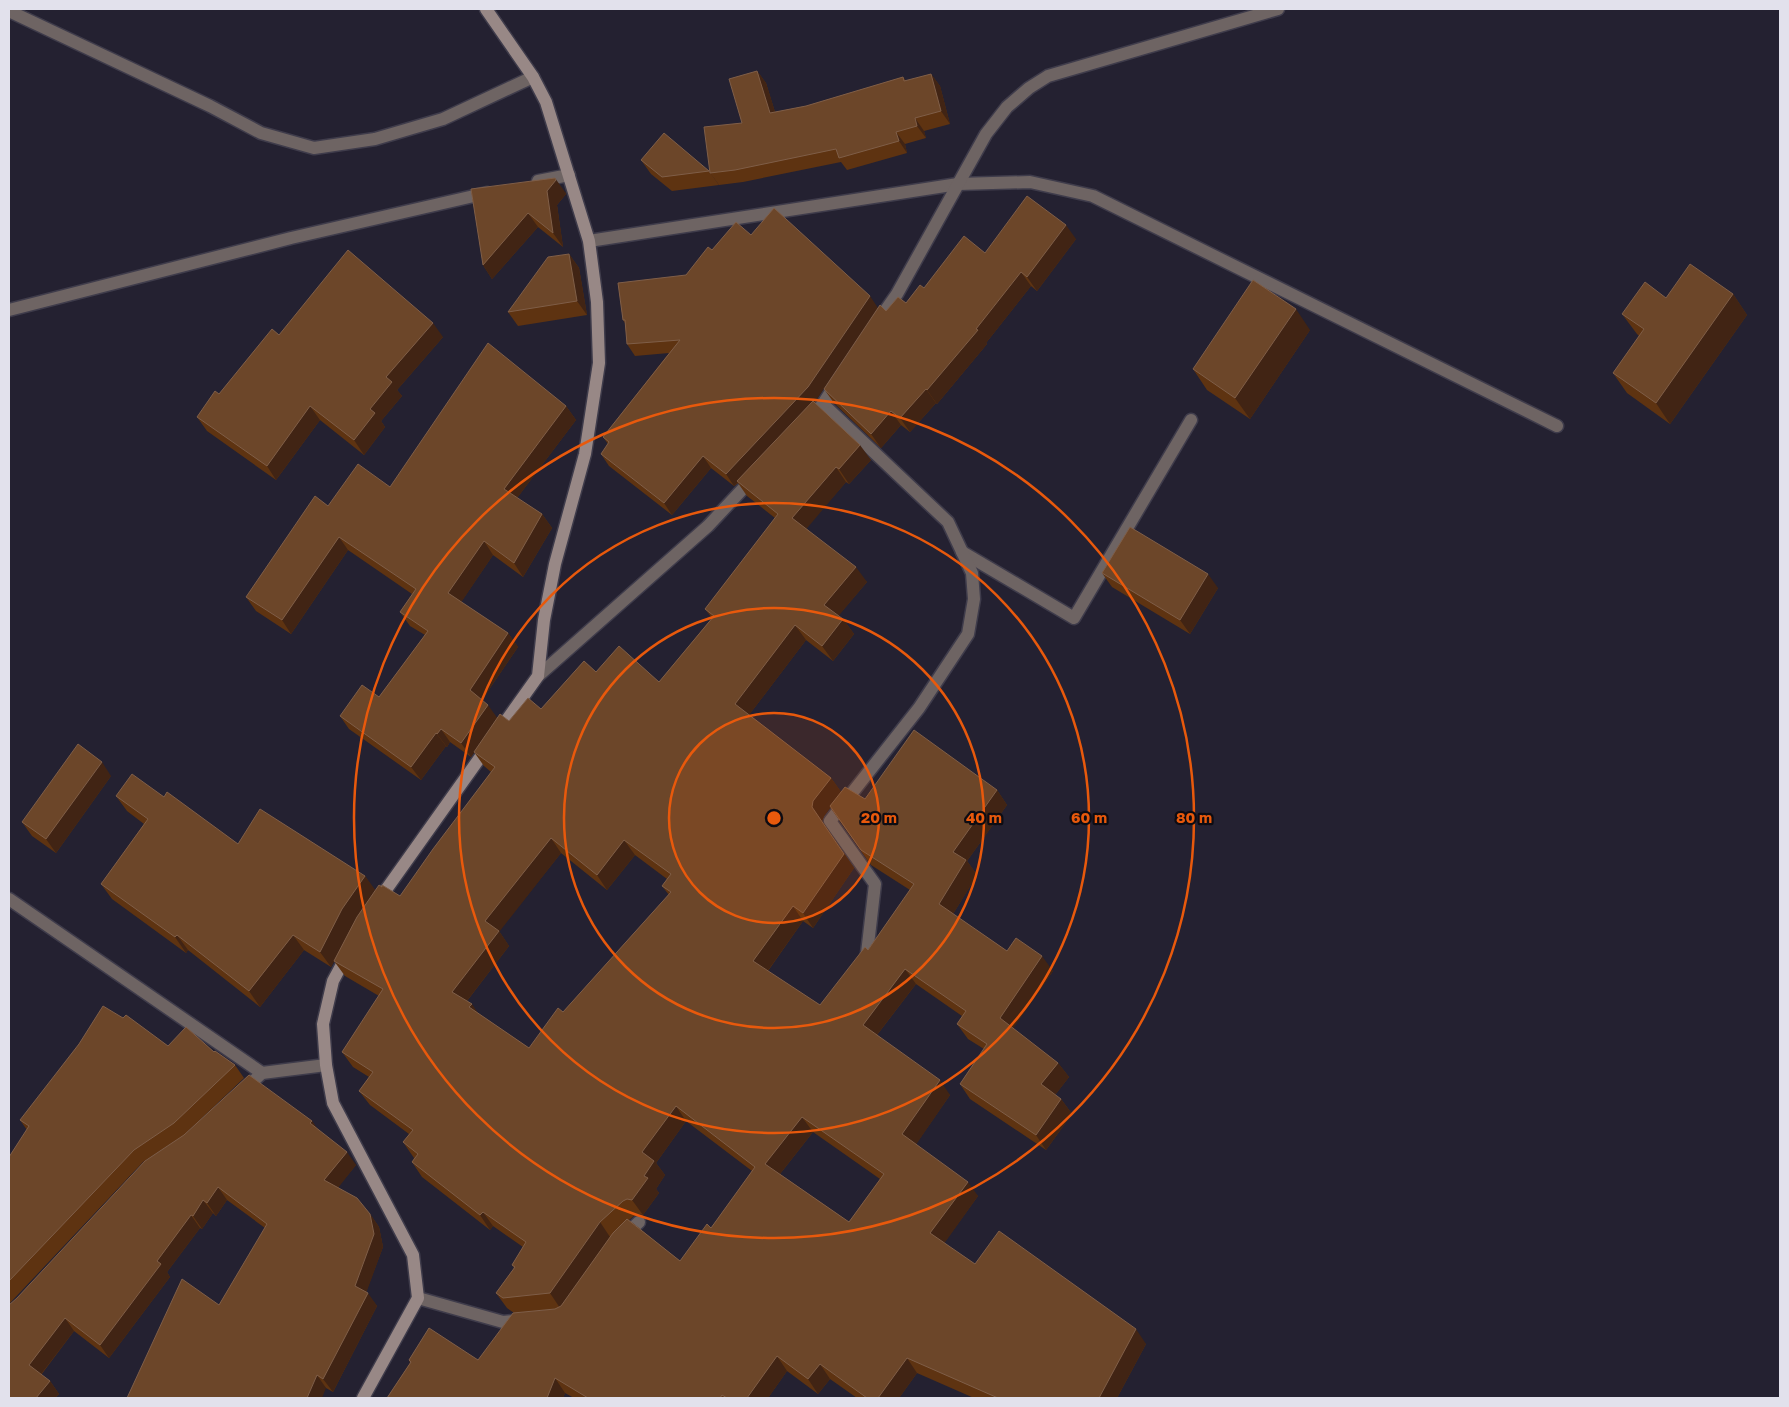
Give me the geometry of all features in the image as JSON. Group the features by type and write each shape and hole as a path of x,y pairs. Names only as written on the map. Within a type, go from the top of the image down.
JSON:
{"main road":[{"path":"370,913 538,676 546,610 555,564 585,454 599,363 597,302 589,241 546,102 533,77 486,9"},
{"path":"351,946 333,981 323,1024 326,1065 333,1103 413,1255 418,1298 363,1398"}],"street":[{"path":"870,333 897,294 986,134 1007,107 1029,88 1048,76 1278,9"},
{"path":"9,11 210,106 261,133 314,148 375,138 443,119 533,77"},
{"path":"531,183 568,171"},
{"path":"589,241 958,184 1030,182 1093,196 1556,426"},
{"path":"9,310 291,238 502,190"},
{"path":"802,426 823,404 844,372"},
{"path":"823,404 948,522 972,573 974,599 968,634 919,708 830,821 875,884 866,962 853,978"},
{"path":"962,552 1074,618 1191,420"},
{"path":"538,676 708,526 762,468"},
{"path":"9,899 262,1073"},
{"path":"235,1098 262,1073 326,1065"},
{"path":"618,1242 639,1222"},
{"path":"418,1298 503,1322 539,1318"}],"building":[{"path":"757,71 770,113 806,106 903,77 904,81 931,74 941,111 915,118 917,126 896,132 899,141 839,158 836,149 735,170 710,173 704,127 742,123 729,79"},
{"path":"664,133 709,171 662,177 641,160"},
{"path":"555,178 556,180 547,191 553,233 528,213 483,265 471,189"},
{"path":"1027,196 1066,225 1027,277 1021,272 976,329 978,330 927,390 900,418 891,411 871,434 824,389 880,305 886,311 898,297 906,303 920,285 924,288 964,236 985,253"},
{"path":"774,208 870,296 808,387 726,474 703,456 664,503 601,454 609,442 603,437 680,340 627,344 625,320 623,320 618,283 686,275 708,247 712,250 736,222 751,235"},
{"path":"348,250 433,323 386,377 392,382 370,409 375,413 354,440 310,406 267,466 197,417 215,391 219,394 272,329 279,335"},
{"path":"569,254 577,301 508,312 548,257"},
{"path":"1690,264 1733,294 1656,403 1613,373 1644,329 1622,314 1645,282 1666,298"},
{"path":"1253,280 1296,309 1235,398 1193,369"},
{"path":"488,343 566,406 504,489 542,514 514,563 484,541 448,593 508,633 470,690 488,705 461,743 441,729 411,767 340,716 362,685 379,697 428,631 400,612 416,589 339,537 282,620 246,597 315,496 328,506 358,464 390,487"},
{"path":"813,401 860,445 839,469 836,467 792,518 856,567 824,605 843,619 822,646 795,625 735,704 831,778 813,801 812,807 844,854 803,913 793,906 753,961 820,1005 865,947 868,950 914,884 861,850 830,806 845,787 865,799 914,730 997,790 953,852 966,860 939,904 1007,951 1016,938 1042,956 1000,1018 1058,1063 1041,1084 1061,1099 1036,1135 960,1084 987,1044 957,1024 966,1011 905,969 863,1025 940,1080 902,1134 968,1182 930,1233 975,1264 999,1231 1136,1329 1099,1398 998,1398 907,1358 878,1398 867,1398 820,1364 808,1379 777,1356 747,1398 727,1398 722,1395 720,1398 588,1398 555,1378 547,1398 387,1398 411,1362 409,1360 429,1328 478,1360 513,1313 555,1309 561,1306 613,1233 627,1219 680,1261 707,1224 711,1228 755,1167 676,1106 642,1152 654,1161 644,1176 648,1178 632,1200 627,1199 623,1201 600,1222 550,1293 503,1298 496,1293 515,1267 512,1265 526,1242 483,1212 480,1215 412,1162 418,1154 403,1142 413,1130 359,1091 373,1072 342,1052 383,989 334,961 357,917 379,885 400,896 495,767 474,752 500,714 509,721 528,698 541,709 584,661 596,672 619,646 659,682 714,616 705,609 778,514 737,481","holes":["551,838 597,875 624,840 671,874 662,886 671,892 563,1012 558,1008 529,1048 469,1007 472,1004 452,992 499,931 485,921","802,1117 884,1174 849,1222 765,1164"]},
{"path":"1130,527 1208,574 1180,620 1102,573"},
{"path":"78,744 102,762 46,839 22,822"},
{"path":"132,774 164,797 167,792 238,844 260,809 365,876 342,909 320,952 293,935 249,991 177,935 175,937 101,884 148,819 116,796"},
{"path":"103,1006 123,1018 126,1015 168,1046 186,1027 214,1052 235,1065 174,1123 134,1150 9,1281 9,1157 29,1126 20,1120 79,1044"},
{"path":"249,1075 312,1121 310,1123 347,1152 324,1180 357,1198 370,1214 374,1234 355,1286 368,1293 323,1379 317,1375 307,1398 127,1398 182,1279 219,1305 267,1224 218,1187 207,1203 203,1200 193,1216 191,1215 157,1261 161,1264 100,1345 65,1318 29,1365 50,1381 36,1398 9,1398 9,1305 145,1161 184,1135"}]}
